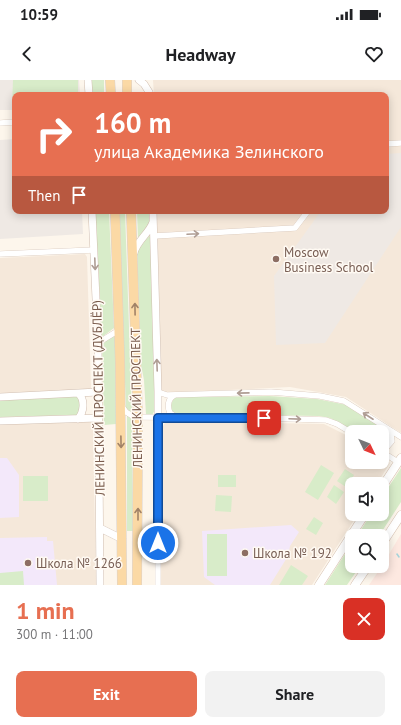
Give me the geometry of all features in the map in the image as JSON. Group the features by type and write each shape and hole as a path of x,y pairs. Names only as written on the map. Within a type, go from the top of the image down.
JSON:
{"main road":[{"path":"110,80 111,92"},
{"path":"127,80 127,92"},
{"name":"ЛЕНИНСКИЙ ПРОСПЕКТ","path":"116,214 122,585"},
{"name":"ЛЕНИНСКИЙ ПРОСПЕКТ","path":"131,214 138,418 137,585"},
{"path":"389,477 400,460"},
{"path":"389,533 401,515"},
{"path":"319,585 360,521"},
{"path":"355,585 363,573"}],"street":[{"path":"88,80 89,92"},
{"path":"139,80 144,84 148,92"},
{"path":"148,80 149,92"},
{"path":"0,123 12,122"},
{"path":"389,144 401,143"},
{"name":"ЛЕНИНСКИЙ ПРОСПЕКТ (ДУБЛЁР)","path":"92,214 98,343 100,585"},
{"path":"153,214 158,392 158,585"},
{"path":"154,236 295,228 306,214"},
{"path":"133,255 136,246 150,228 153,221"},
{"path":"0,254 94,250"},
{"path":"98,343 119,330"},
{"path":"0,397 98,392"},
{"path":"158,392 176,395 271,392 320,396 344,401 401,437"},
{"path":"78,419 83,411 83,400 79,394"},
{"path":"176,395 170,398 168,405 170,413 176,418"},
{"path":"120,403 126,412 138,418 326,420 345,429"},
{"path":"0,421 99,418"},
{"path":"389,445 392,441 390,430"},
{"path":"389,454 400,460"},
{"path":"100,528 122,539"},
{"path":"138,553 158,528"}],"shaded area":[{"path":"0,80 79,80 80,92 12,92 12,110 0,110"},
{"path":"153,80 401,80 401,433 346,397 290,387 165,393 161,390 159,367 161,363 157,214 389,214 389,92 154,92"},
{"path":"12,139 12,214 82,214 83,234 0,239 0,140"},
{"path":"401,153 401,227 325,343 276,345 274,276 319,214 389,214 389,154"},
{"path":"85,254 87,257 91,388 89,390 0,393 0,258"},
{"path":"91,421 93,424 96,585 0,585 0,424"},
{"path":"166,421 324,424 345,434 345,469 386,469 381,477 345,477 345,521 353,521 348,529 345,529 345,534 312,585 161,585 162,428"},
{"path":"0,458 7,458 19,475 19,517 0,518"},
{"name":"Школа № 192","path":"291,525 299,532 290,546 288,556 270,585 215,585 204,577 202,531"},
{"path":"401,534 401,585 369,585 377,573 389,573 389,554"},
{"name":"Школа № 1266","path":"47,537 47,541 53,541 57,585 0,585 0,538"}],"green space":[{"path":"13,80 78,80 78,92 13,92"},
{"path":"91,80 104,80 104,92 91,92"},
{"path":"95,214 109,214 114,328 102,337"},
{"path":"119,214 125,214 132,414 126,410"},
{"path":"137,214 149,214 149,228 138,239"},
{"path":"151,235 155,410 152,415 146,415 144,380 141,365 137,249 143,241"},
{"path":"115,335 116,424 104,425 102,344"},
{"path":"79,396 81,413 77,415 0,417 0,399"},
{"path":"269,396 317,399 347,405 379,425 345,426 330,418 319,416 174,414 170,408 174,397"},
{"path":"127,415 132,419 133,531 127,531"},
{"path":"321,465 334,473 318,500 305,492"},
{"path":"401,468 401,502 389,521 389,486"},
{"path":"345,469 354,475 353,477 345,477 345,486 337,481"},
{"path":"218,475 236,475 236,487 218,487"},
{"path":"23,476 48,476 48,501 23,501"},
{"path":"334,485 344,492 336,504 327,497"},
{"path":"216,495 232,496 231,512 215,511"},
{"path":"314,517 323,523 316,535 306,529"},
{"path":"367,521 389,521 384,529 361,529"},
{"path":"207,534 227,534 227,576 207,576"},
{"path":"345,554 345,573 355,573 347,585 325,585"},
{"path":"291,565 308,576 302,585 279,585"},
{"path":"23,571 24,585 0,585 0,573"}],"place":[{"name":"Moscow Business School","path":"276,259"},
{"name":"Школа № 192","path":"245,553"},
{"name":"Школа № 1266","path":"28,563"}],"route":[{"path":"158,543 158,418 264,418"}]}
